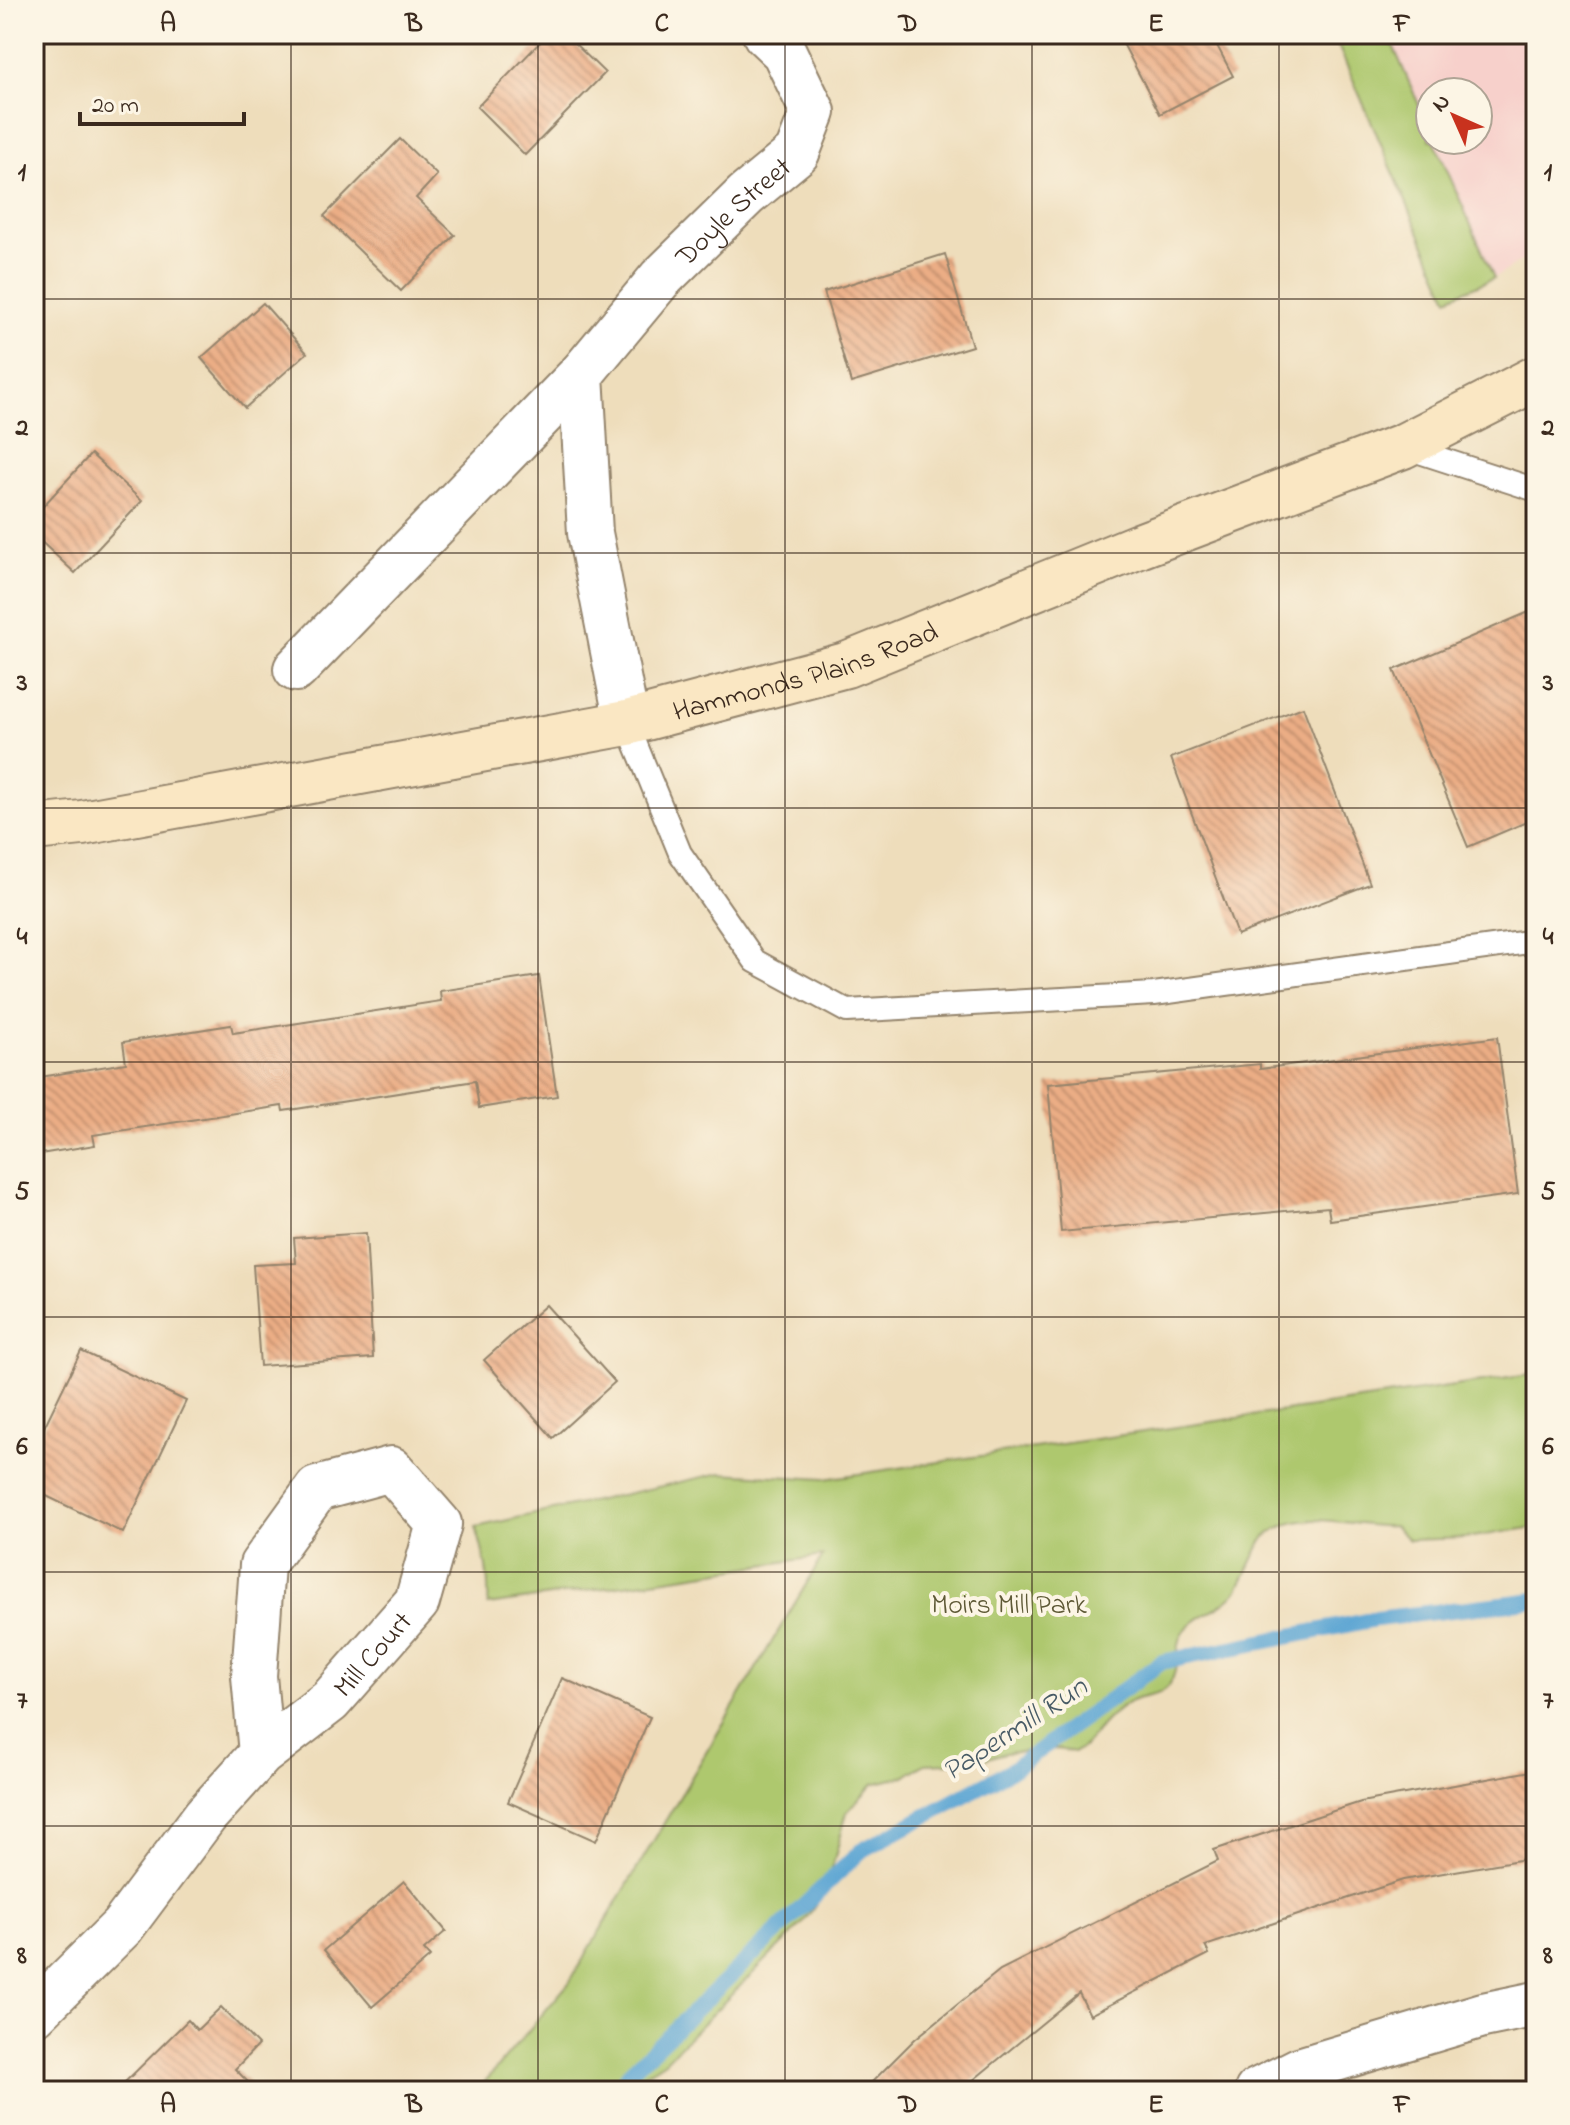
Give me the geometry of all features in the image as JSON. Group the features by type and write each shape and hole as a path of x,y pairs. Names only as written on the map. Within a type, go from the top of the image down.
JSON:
{"main road":[{"name":"Hammonds Plains Road","path":"34,828 82,823 627,723 846,665 1139,546 1403,446 1536,378"}],"street":[{"name":"Doyle Street","path":"296,669 581,374 660,279 746,195 797,153 813,112 784,52 765,34"},
{"path":"581,374 590,533 627,723"},
{"name":"Mill Court","path":"34,2014 122,1927 205,1816 261,1754 330,1701 417,1602 439,1524 391,1469 317,1489 262,1565 254,1676 261,1754"},
{"path":"1257,2091 1299,2070 1483,2015 1536,2004"}],"lane":[{"path":"1403,446 1536,490"},
{"path":"627,723 680,853 755,961 847,1011 1154,994 1536,941"}],"shaded area":[{"path":"1388,34 1536,34 1536,252 1494,278 1441,156 1494,156 1494,76 1414,76 1414,93"}],"green space":[{"path":"1333,34 1388,34 1414,93 1414,156 1441,156 1494,278 1448,298"},
{"name":"Moirs Mill Park","path":"1536,1374 1536,1527 1466,1538 1409,1540 1394,1526 1314,1520 1283,1526 1264,1539 1231,1598 1188,1626 1179,1645 1175,1673 1169,1685 1118,1710 1083,1747 1075,1752 1056,1749 1005,1753 974,1762 925,1764 905,1776 873,1784 847,1812 829,1879 821,1897 802,1924 665,2061 618,2091 477,2091 569,1983 823,1556 488,1605 486,1566 476,1527 721,1473 824,1479"}],"building":[{"path":"548,34 565,34 605,73 525,155 477,107"},
{"path":"1118,34 1211,34 1233,76 1160,114"},
{"path":"400,139 437,175 416,198 455,235 401,291 324,216"},
{"path":"945,254 972,346 851,383 824,292"},
{"path":"263,303 307,353 245,408 201,358"},
{"path":"91,454 142,501 75,573 34,535 34,516"},
{"path":"1536,609 1536,818 1468,847 1394,670"},
{"path":"1303,707 1370,884 1237,935 1171,758"},
{"path":"539,976 557,1096 479,1108 475,1081 283,1111 282,1106 93,1135 95,1145 34,1155 34,1078 126,1063 123,1042 231,1025 233,1033 441,1001 440,991"},
{"path":"1497,1037 1518,1194 1330,1220 1328,1207 1061,1232 1048,1084 1260,1064 1260,1069"},
{"path":"366,1233 373,1358 260,1366 253,1265 296,1263 294,1238"},
{"path":"546,1305 615,1382 553,1438 484,1360"},
{"path":"81,1351 186,1401 123,1533 34,1490 34,1448"},
{"path":"562,1678 650,1717 596,1841 508,1802"},
{"path":"1536,1770 1536,1857 1403,1880 1205,1946 1209,1954 1090,2015 1079,1993 960,2091 863,2091 915,2039 1000,1970 1218,1861 1214,1850 1361,1802"},
{"path":"404,1881 446,1931 424,1950 430,1957 372,2007 324,1950"},
{"path":"221,2007 258,2045 235,2069 257,2091 116,2091 188,2020 197,2030"}],"waterway":[{"name":"Papermill Run","path":"616,2091 628,2074 861,1851 1013,1769 1162,1662 1376,1619 1536,1600"}]}
